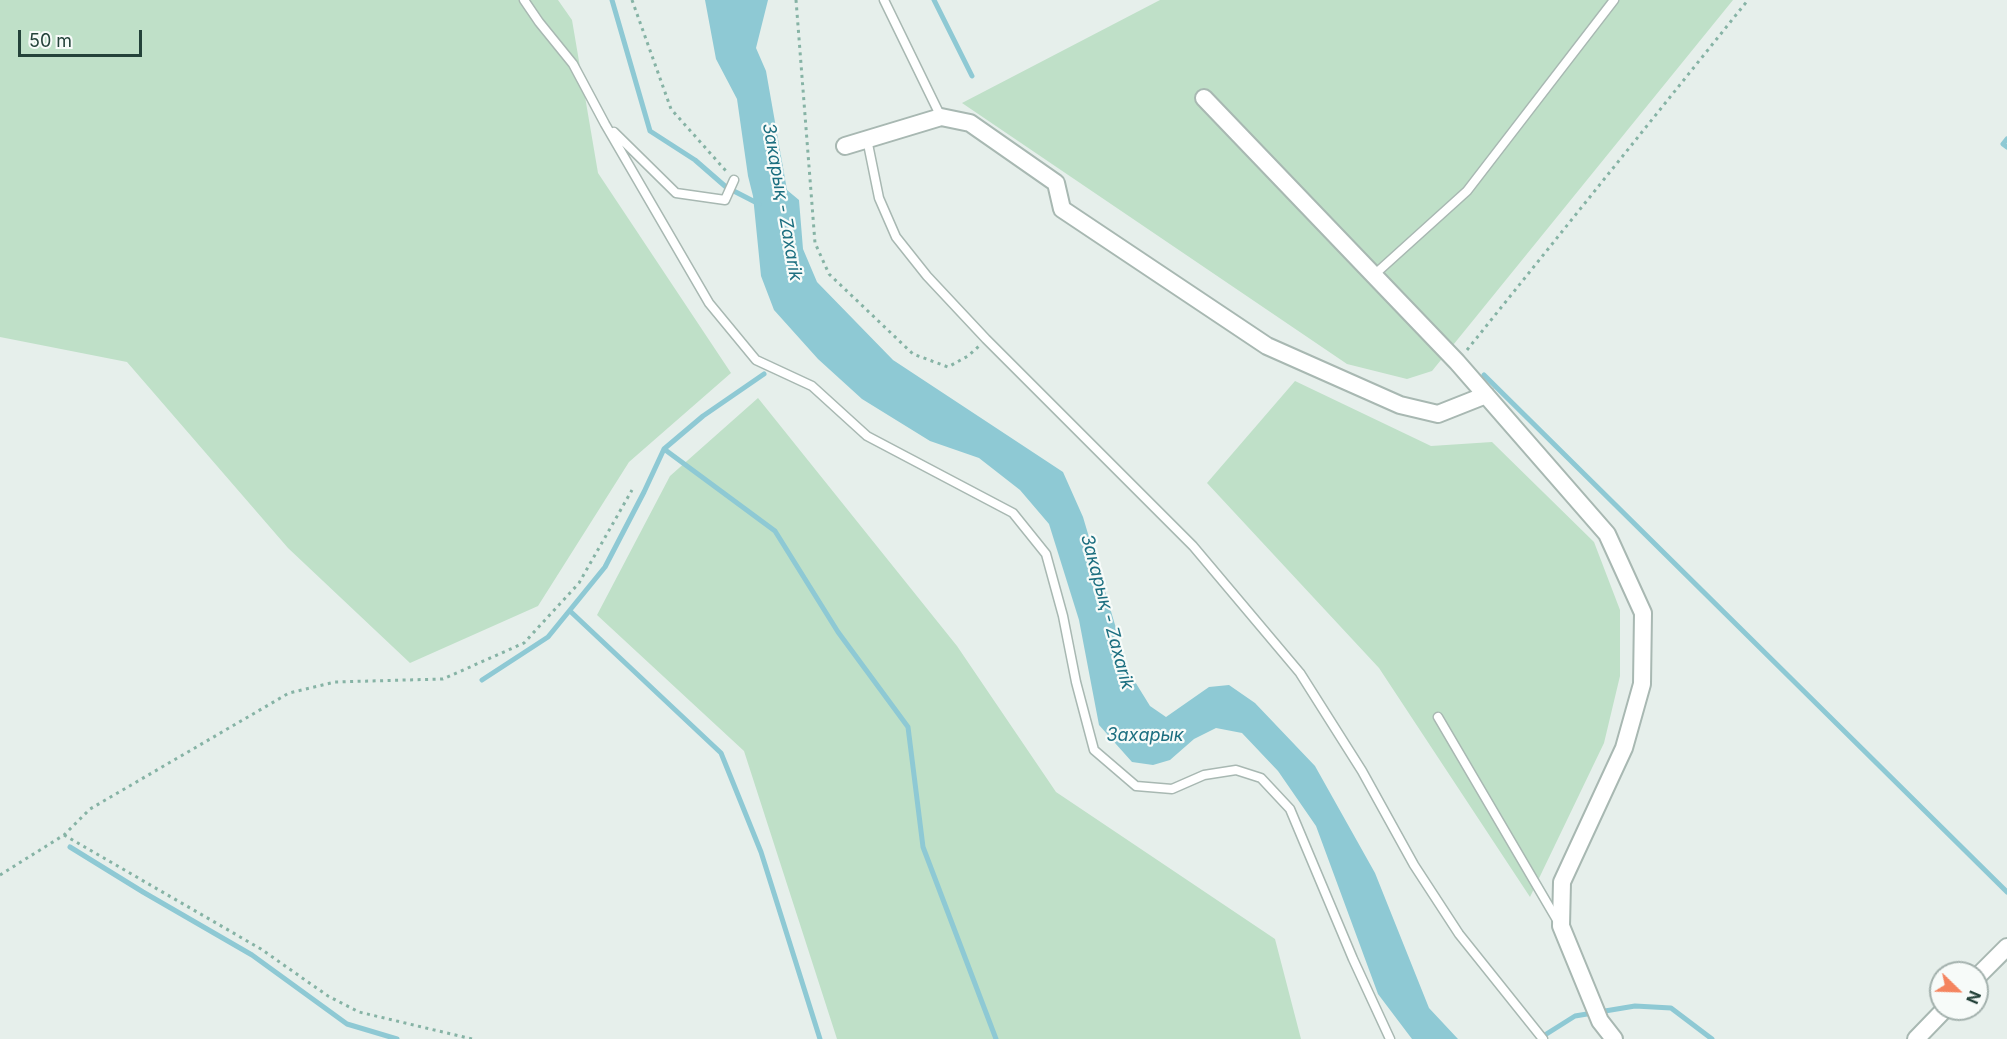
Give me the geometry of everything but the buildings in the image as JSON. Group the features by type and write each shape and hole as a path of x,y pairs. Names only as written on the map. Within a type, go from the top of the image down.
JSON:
{"street":[{"path":"1204,98 1457,362 1607,534 1643,612 1642,684 1624,748 1562,882 1561,926 1600,1021 1614,1039"},
{"path":"845,146 941,117 970,123 1056,183 1062,208 1267,346 1400,405 1438,414 1486,395"},
{"path":"1989,965 2007,947"},
{"path":"1916,1039 1933,1021"}],"lane":[{"path":"524,0 573,64 605,124 709,303 756,360 812,386 867,436 1013,513 1046,554 1094,750 1136,786 1172,789 1204,775 1236,770 1261,778 1290,808 1353,959 1390,1039"},
{"path":"884,0 941,117"},
{"path":"1374,275 1467,190 1614,0"},
{"path":"605,124 676,192 725,200 734,180"},
{"path":"867,139 879,198 896,237 927,276 986,339 1193,546 1300,673 1362,771 1414,865 1459,934 1543,1039"},
{"path":"1438,717 1561,926"}],"path":[{"path":"632,0 671,109 734,180"},
{"path":"796,0 815,243 829,274 913,354 948,367 968,356 986,339"},
{"path":"1457,362 1748,0"},
{"path":"0,874 64,835 90,808 289,693 335,682 443,679 524,643 579,583 632,490"},
{"path":"64,835 261,949 328,996 360,1012 472,1039"}],"green space":[{"path":"0,0 558,0 572,20 598,173 731,373 629,462 538,606 410,663 288,548 127,362 0,337"},
{"path":"1160,0 1733,0 1432,371 1407,379 1347,364 962,103"},
{"path":"1295,381 1431,446 1492,442 1594,542 1620,610 1620,676 1604,743 1530,897 1379,668 1207,483"},
{"path":"758,398 957,646 1056,792 1275,939 1301,1039 837,1039 744,751 597,615 670,476"}],"water":[{"name":"Захарык","path":"705,0 768,0 756,48 766,71 787,190 799,200 803,249 817,282 893,360 1063,472 1083,517 1129,672 1150,706 1166,717 1209,687 1229,685 1255,703 1315,766 1375,873 1429,1008 1458,1039 1412,1039 1378,994 1316,826 1278,771 1242,733 1216,728 1194,739 1170,760 1153,765 1132,762 1099,725 1079,620 1049,524 1020,490 979,458 930,441 862,399 818,359 774,310 761,276 753,196 737,99 716,59"}],"waterway":[{"path":"612,0 650,131 695,160 726,187 759,204"},
{"path":"934,0 972,76"},
{"path":"2007,139 2003,144 2007,147"},
{"path":"482,680 548,637 605,567 664,449 703,416 764,374"},
{"path":"1484,375 2007,892"},
{"path":"664,449 775,531 838,632 908,727 923,847 996,1039"},
{"path":"570,611 721,753 761,852 820,1039"},
{"path":"70,847 252,955 347,1024 397,1039"},
{"path":"1540,1038 1575,1016 1635,1006 1671,1008 1712,1039"}],"water label":[{"name":"Закарық - Zaxarik","path":"782,202"},
{"name":"Закарық - Zaxarik","path":"1107,612"}]}
